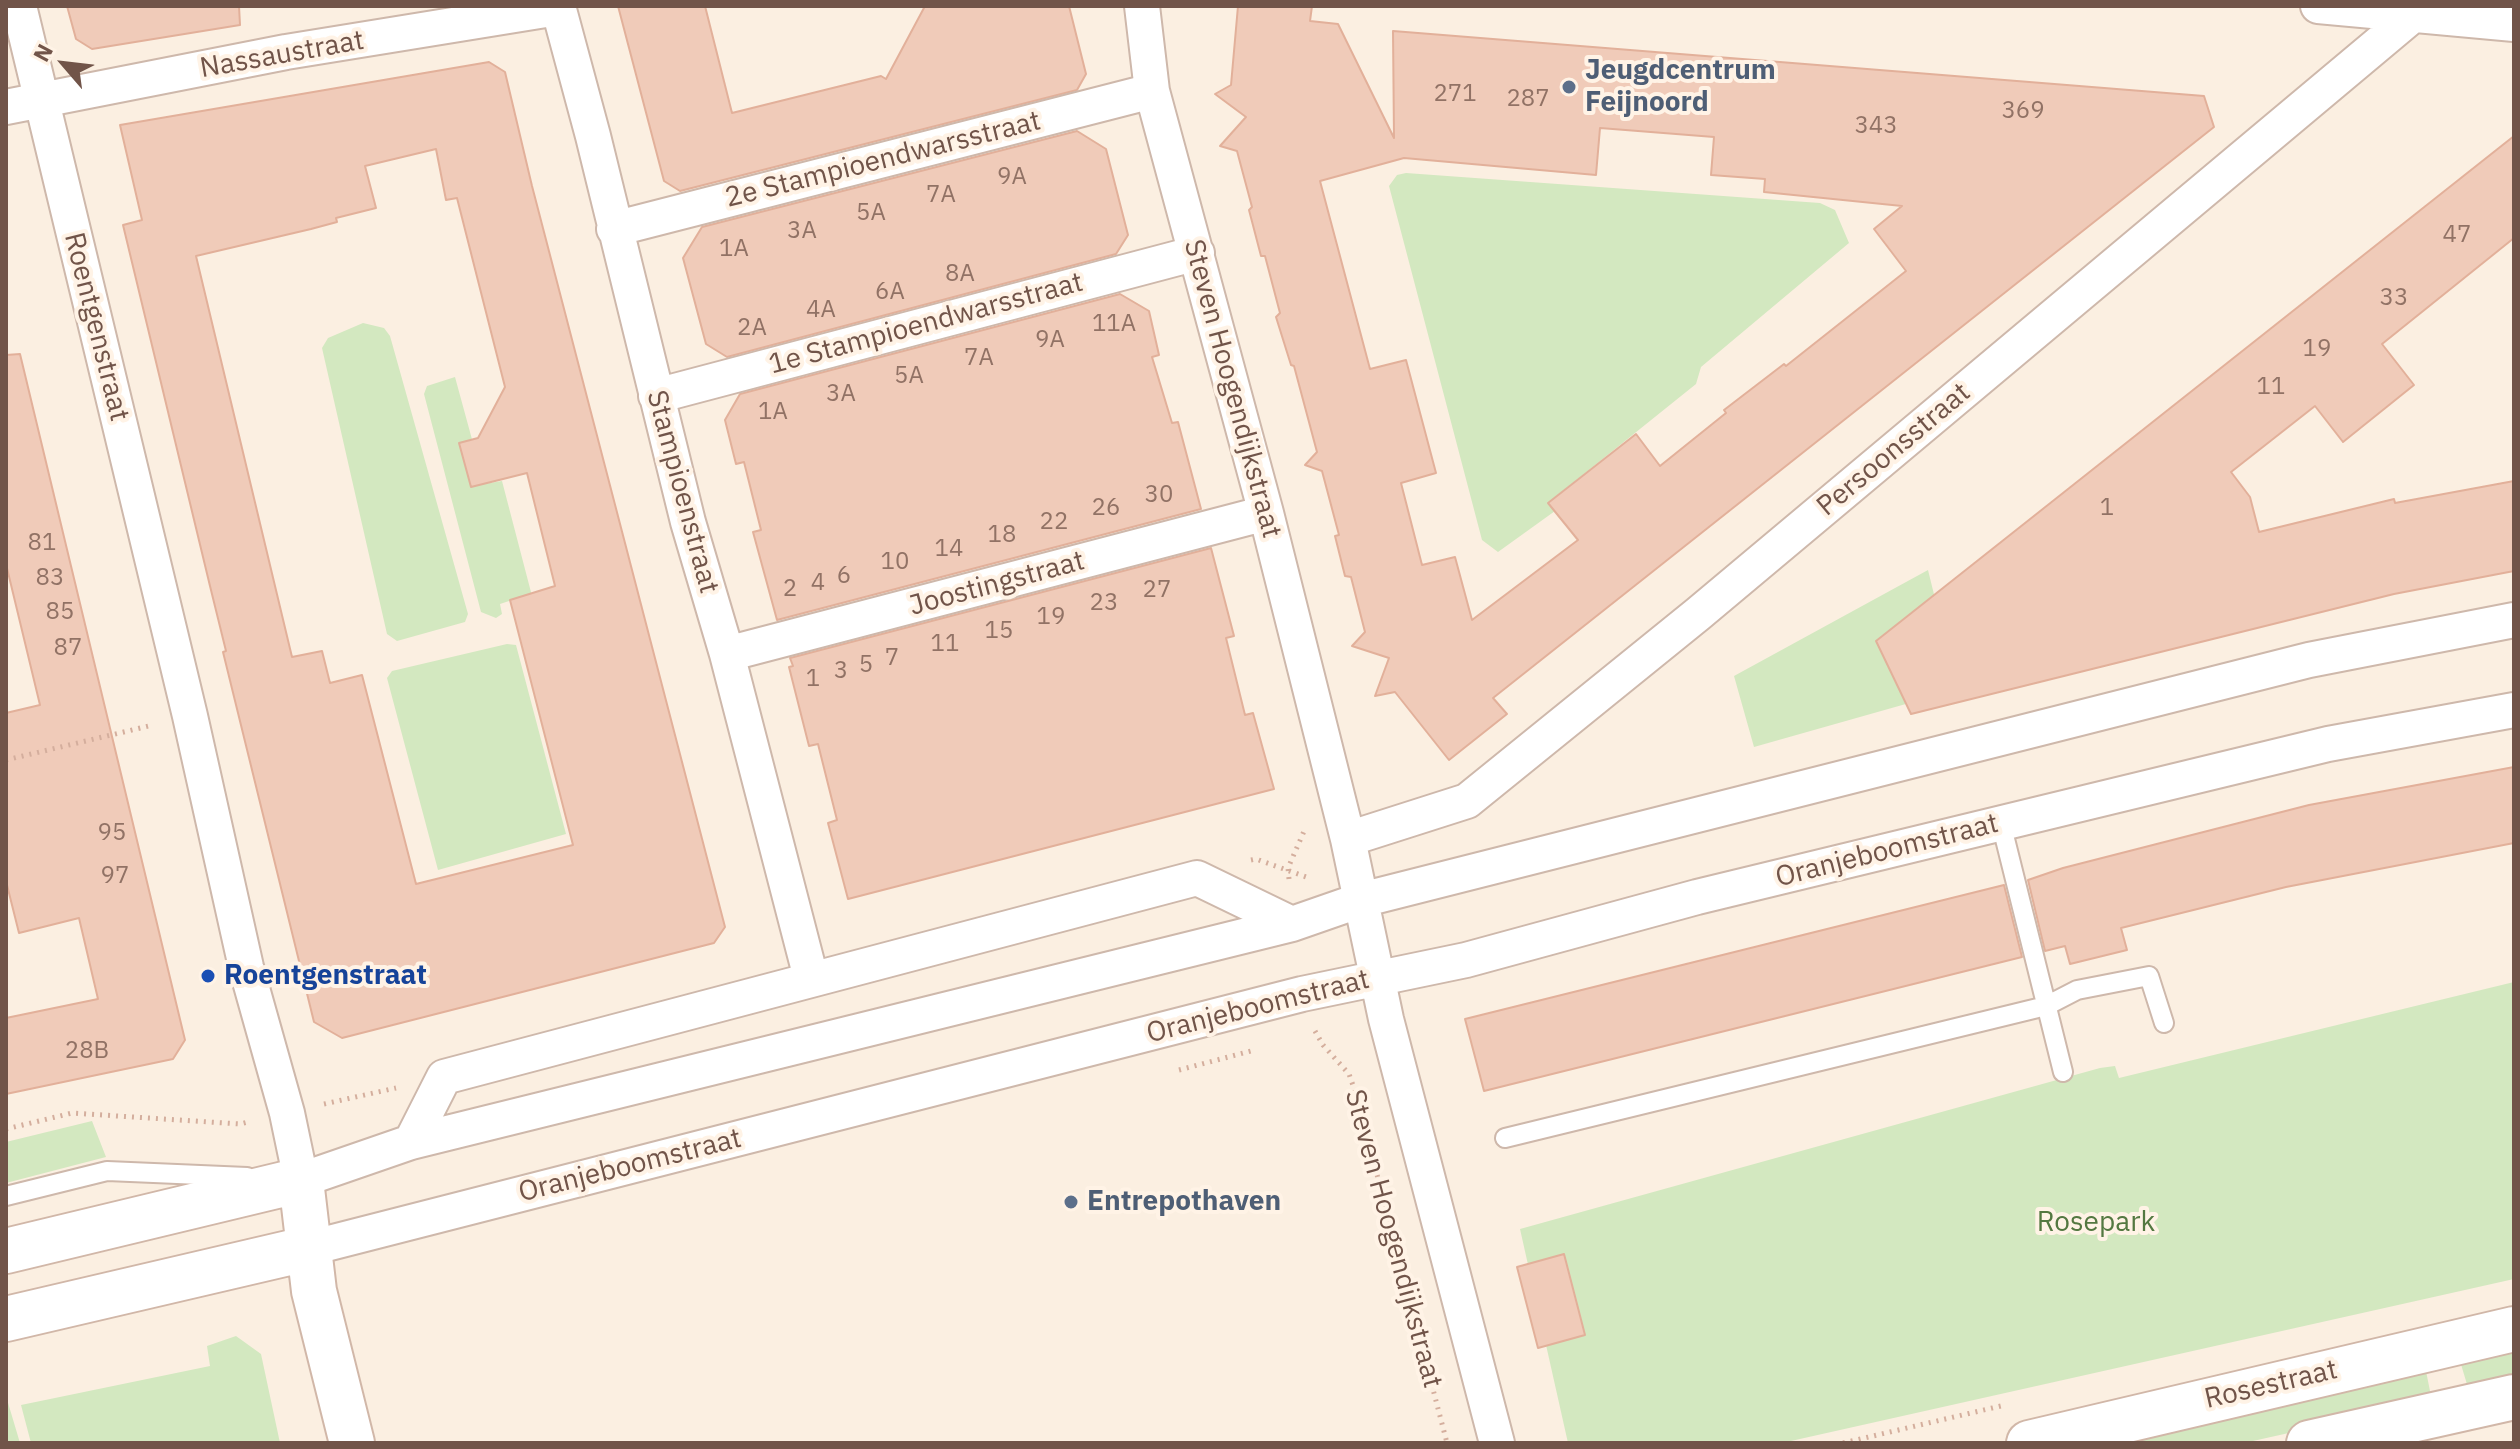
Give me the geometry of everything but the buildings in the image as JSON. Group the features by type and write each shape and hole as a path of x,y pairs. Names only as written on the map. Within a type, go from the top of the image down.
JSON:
{"main road":[{"name":"Roentgenstraat","path":"301,1180 314,1291 352,1443"},
{"path":"6,1251 301,1180"},
{"name":"Oranjeboomstraat","path":"6,1319 310,1248"},
{"name":"Rosestraat","path":"2029,1443 2514,1329"},
{"path":"2309,1443 2514,1397"}],"street":[{"name":"Steven Hoogendijkstraat","path":"1142,6 1152,91 1266,513 1348,839 1386,1019 1497,1443"},
{"path":"2318,6 2434,13 2514,24"},
{"name":"Nassaustraat","path":"6,107 286,52 558,7"},
{"name":"Stampioenstraat","path":"558,7 688,522 727,654 811,978"},
{"name":"Persoonsstraat","path":"1348,839 1467,801 2434,13"},
{"name":"Roentgenstraat","path":"17,24 41,101 190,716 246,967 287,1113 301,1180"},
{"name":"2e Stampioendwarsstraat","path":"614,229 1152,91"},
{"name":"1e Stampioendwarsstraat","path":"656,396 1197,253"},
{"name":"Joostingstraat","path":"727,654 1266,513"},
{"path":"301,1180 411,1142 1292,924 1361,900 2309,660 2514,620"},
{"name":"Oranjeboomstraat","path":"310,1248 1302,994 1466,960 1697,897 2328,744 2514,710"},
{"path":"411,1142 444,1077 1197,878 1292,924"}],"lane":[{"path":"2001,823 2063,1072"},
{"path":"1505,1138 2046,1006 2077,990 2149,976 2164,1023"},
{"path":"6,1196 107,1171 301,1180"}],"path":[{"path":"6,760 190,716"},
{"path":"1292,924 1288,868 1331,770"},
{"name":"Steven Hoogendijkstraat","path":"1302,994 1314,1030 1349,1074 1356,1094 1447,1443"},
{"path":"6,1129 72,1113 240,1124 444,1077"}],"green space":[{"path":"1406,173 1820,203 1835,210 1849,243 1701,367 1696,384 1549,502 1555,511 1498,552 1482,540 1389,186 1397,175"},
{"path":"363,323 384,328 390,336 468,614 465,622 397,641 387,634 322,348 328,338"},
{"path":"455,377 479,465 466,468 471,486 502,481 532,596 500,604 502,614 496,618 481,612 424,394 427,386"},
{"path":"1928,570 1944,635 1987,681 1754,747 1734,676"},
{"path":"507,644 516,645 566,834 438,870 387,678 392,671"},
{"name":"Rosepark","path":"2514,982 2514,1279 1782,1443 1568,1443 1520,1229 2100,1068 2115,1066 2119,1078"},
{"path":"92,1121 106,1157 6,1183 6,1142"},
{"path":"236,1336 261,1354 280,1443 31,1443 21,1405 210,1366 207,1346"},
{"path":"2514,1349 2514,1382 2469,1391 2460,1361"},
{"path":"2426,1371 2432,1401 2244,1443 2097,1443"},
{"path":"6,1396 20,1443 6,1443"}],"place":[{"name":"Jeugdcentrum Feijnoord","path":"1569,87"},
{"name":"Roentgenstraat","path":"208,976"},
{"name":"Entrepothaven","path":"1071,1202"}]}
